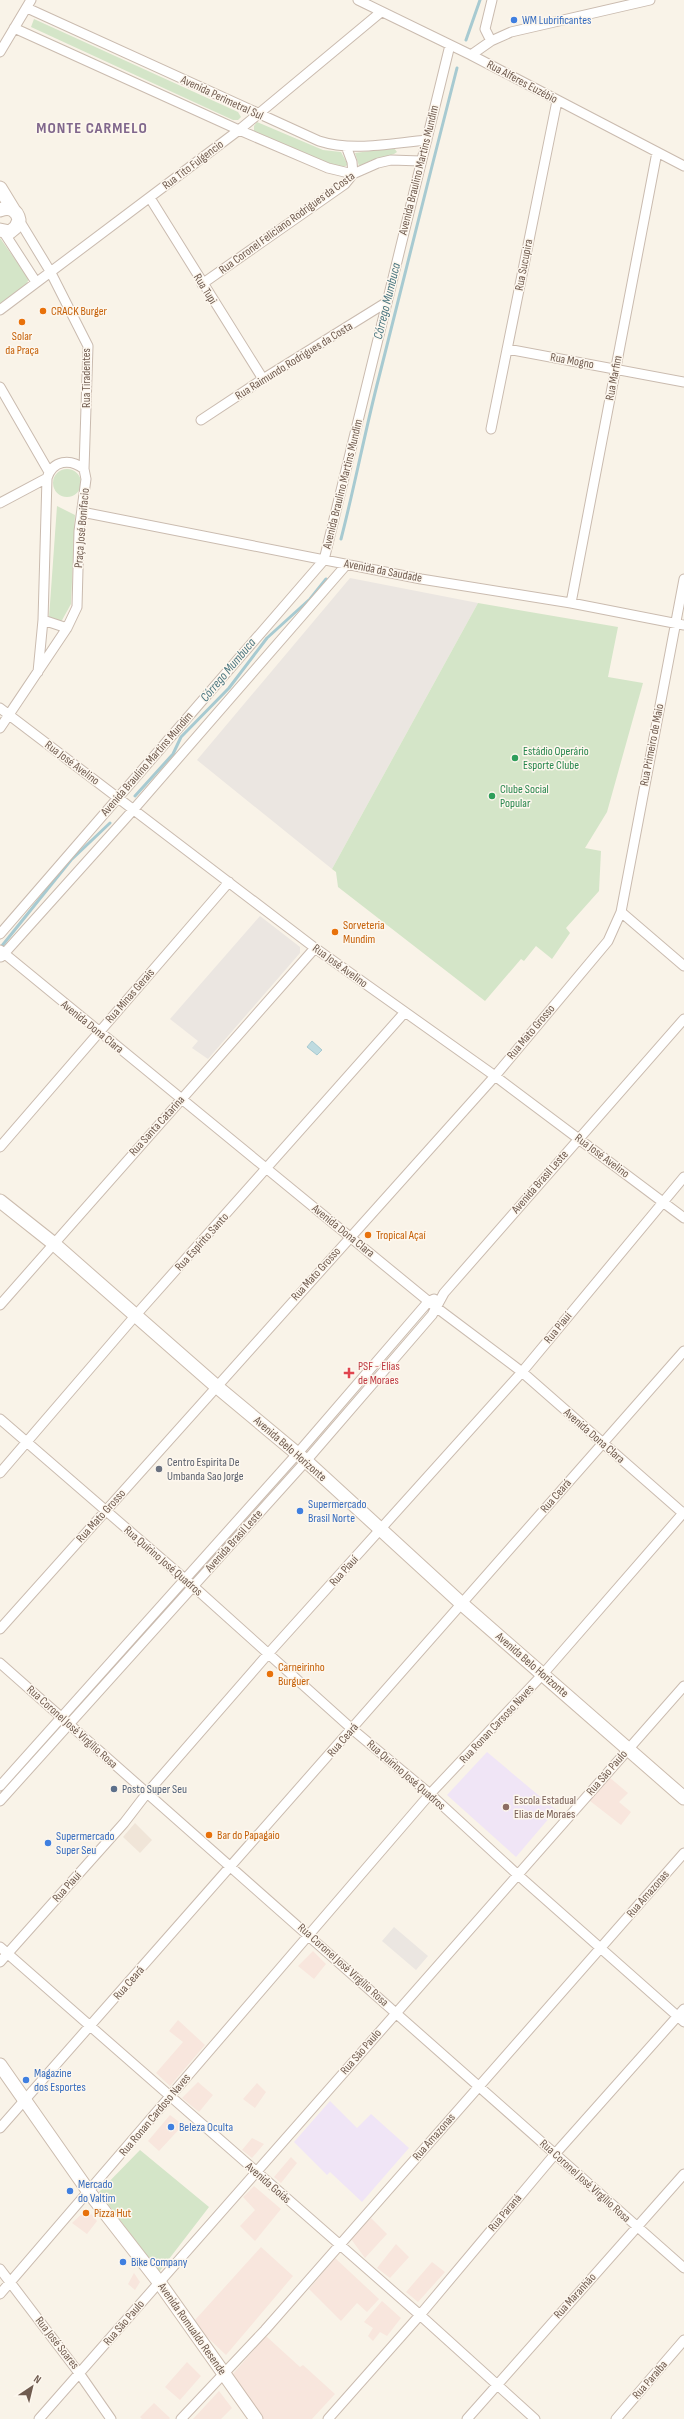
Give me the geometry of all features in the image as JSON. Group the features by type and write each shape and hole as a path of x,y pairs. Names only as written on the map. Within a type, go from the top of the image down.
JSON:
{"street":[{"name":"Rua Alferes Euzébio","path":"358,0 471,55 684,166"},
{"path":"491,41 485,30 492,0"},
{"path":"471,55 491,41 511,32 650,0"},
{"path":"0,52 29,4"},
{"name":"Avenida Perimetral Sul","path":"29,4 256,114 333,146 427,140"},
{"name":"Rua Tito Fulgencio","path":"0,310 239,130 256,114 381,12"},
{"name":"Avenida Perimetral Sul","path":"14,28 239,130 328,168 353,174"},
{"name":"Avenida Braulino Martins Mundim","path":"0,934 326,560 450,45"},
{"name":"Rua Sucupira","path":"491,429 557,100"},
{"path":"346,146 352,162 353,174"},
{"name":"Rua Marfim","path":"571,603 657,152"},
{"name":"Rua Coronel Feliciano Rodrigues da Costa","path":"202,284 345,184 353,174 391,160 421,161"},
{"path":"0,188 16,216 16,228 10,232 1,231"},
{"name":"Rua Tupi","path":"150,198 202,284 263,379"},
{"path":"0,210 9,208 16,216"},
{"name":"Rua Tiradentes","path":"16,216 50,271 88,346 84,469"},
{"path":"1,231 36,282"},
{"name":"Rua Raimundo Rodrigues da Costa","path":"201,420 263,379 387,302"},
{"name":"Rua Mogno","path":"507,349 684,382"},
{"path":"0,387 48,475 43,620 38,672"},
{"path":"0,503 48,475 55,466 64,462 71,462 84,469"},
{"name":"Praça José Bonifacio","path":"0,728 67,628 77,607 79,531 86,479 84,469"},
{"name":"Avenida da Saudade","path":"82,512 421,579 571,603 680,624"},
{"name":"Avenida Braulino Martins Mundim","path":"1,954 134,809 344,563"},
{"name":"Rua Primeiro de Maio","path":"621,912 680,624 684,579"},
{"path":"43,620 67,628"},
{"name":"Rua José Avelino","path":"0,708 315,948 495,1076 684,1218"},
{"name":"Rua Minas Gerais","path":"0,1147 229,882"},
{"path":"621,912 684,966"},
{"name":"Rua Mato Grosso","path":"0,1629 106,1512 350,1236 495,1076 608,941 621,912"},
{"name":"Rua Santa Catarina","path":"0,1305 53,1243 315,948"},
{"name":"Avenida Dona Clara","path":"1,954 350,1236 428,1302 522,1372 602,1444 684,1513"},
{"name":"Rua Espírito Santo","path":"0,1473 135,1316 267,1170 405,1012"},
{"name":"Avenida Brasil Leste","path":"0,1801 185,1580 266,1489 302,1458 437,1308 444,1293 578,1138 684,1019"},
{"name":"Rua Piauí","path":"0,1962 4,1950 124,1823 147,1793 268,1654 381,1531 522,1372 684,1177"},
{"name":"Avenida Belo Horizonte","path":"0,1200 53,1243 216,1386 302,1458 462,1604 684,1798"},
{"name":"Avenida Brasil Leste","path":"0,1786 66,1721 193,1586 274,1497 302,1458 428,1302 444,1293"},
{"name":"Rua Ceará","path":"0,2128 91,2027 684,1351"},
{"name":"Rua Quirino José Quadros","path":"0,1419 193,1586 352,1729 430,1794 518,1875 681,2020"},
{"path":"266,1489 274,1497"},
{"name":"Rua Ronan Carsoso Naves","path":"310,1935 430,1794 543,1674 684,1513"},
{"name":"Rua Coronel José Virgílio Rosa","path":"0,1664 310,1935 478,2087 684,2268"},
{"name":"Rua São Paulo","path":"39,2419 684,1686"},
{"name":"Rua Amazonas","path":"181,2419 224,2374 339,2246 684,1853"},
{"name":"Rua Ronan Cardoso Naves","path":"0,2294 310,1935"},
{"name":"Avenida Goiás","path":"4,1950 339,2246 420,2315 535,2419"},
{"name":"Rua Paraná","path":"328,2419 420,2315 555,2154 681,2020 684,2009"},
{"name":"Avenida Romualdo Resende","path":"0,2065 89,2192 159,2282 256,2419"},
{"name":"Rua Maranhão","path":"467,2419 684,2174"},
{"name":"Rua José Soares","path":"0,2269 79,2373 111,2419"},
{"name":"Rua Paraíba","path":"616,2419 684,2340"}],"shaded area":[{"path":"350,578 478,603 332,869 197,760"},
{"path":"260,916 300,947 300,953 208,1059 192,1048 198,1041 170,1019"},
{"name":"Escola Estadual Elias de Moraes","path":"487,1752 556,1810 516,1857 447,1795"},
{"path":"609,1777 628,1793 619,1802 631,1812 621,1825 590,1801"},
{"path":"135,1823 152,1840 140,1853 123,1837"},
{"path":"394,1927 428,1956 416,1970 382,1941"},
{"path":"313,1951 326,1964 314,1979 298,1966"},
{"path":"178,2020 205,2045 170,2086 156,2073 183,2042 169,2031"},
{"path":"198,2082 213,2095 199,2112 182,2098"},
{"path":"257,2083 266,2092 255,2108 243,2099"},
{"path":"330,2101 357,2128 371,2114 409,2148 362,2202 330,2172 327,2175 294,2142"},
{"path":"170,2115 183,2125 159,2151 148,2141"},
{"path":"252,2138 264,2144 252,2158 242,2150"},
{"path":"291,2157 297,2163 281,2183 274,2177"},
{"path":"254,2186 281,2209 255,2241 240,2226 255,2210 243,2197"},
{"path":"87,2209 97,2221 87,2234 72,2223"},
{"path":"371,2218 387,2234 365,2258 351,2239"},
{"path":"396,2244 409,2257 390,2278 377,2268"},
{"path":"261,2247 293,2276 226,2355 206,2336 195,2320"},
{"path":"335,2258 379,2299 367,2312 357,2303 341,2321 309,2289"},
{"path":"432,2262 445,2272 418,2302 406,2292"},
{"path":"134,2273 140,2282 135,2290 128,2284"},
{"path":"382,2301 401,2318 387,2336 380,2332 373,2341 368,2336 373,2328 364,2322"},
{"path":"266,2336 300,2367 303,2365 335,2394 312,2419 263,2419 232,2375"},
{"path":"187,2362 201,2376 180,2400 165,2387"},
{"path":"219,2391 232,2408 221,2419 193,2419"},
{"path":"154,2403 170,2418 169,2419 142,2419 140,2417"}],"green space":[{"path":"34,19 238,112 241,117 238,120 233,120 31,27"},
{"path":"257,122 323,150 341,152 348,165 343,167 330,164 254,131 254,126"},
{"path":"394,148 397,152 394,154 372,160 359,166 355,153"},
{"path":"0,238 29,279 25,286 0,304"},
{"path":"67,469 77,473 81,483 77,493 67,497 57,493 53,483 57,473"},
{"path":"57,506 75,515 71,604 61,622 49,618"},
{"name":"Clube Social Popular","path":"478,603 618,627 608,677 643,683 607,812 585,848 601,851 599,891 566,928 570,933 552,959 536,946 524,961 521,959 485,1001 338,887 336,872 332,869"},
{"path":"140,2150 209,2207 159,2272 99,2192"}],"water":[{"path":"312,1041 322,1050 317,1055 307,1047"}],"waterway":[{"name":"Córrego Mumbuca","path":"466,40 480,0"},
{"name":"Córrego Mumbuca","path":"341,539 374,397 457,68"},
{"name":"Córrego Mumbuca","path":"135,796 173,754 181,737 229,688 267,638 310,599 326,579"},
{"name":"Córrego Mumbuca","path":"1,947 71,860 110,823"}],"place":[{"name":"WM Lubrificantes","path":"514,20"},
{"name":"CRACK Burger","path":"43,311"},
{"name":"Solar da Praça","path":"22,322"},
{"name":"Estádio Operário Esporte Clube","path":"515,758"},
{"name":"Clube Social Popular","path":"492,796"},
{"name":"Sorveteria Mundim","path":"335,932"},
{"name":"Tropical Açaí","path":"368,1235"},
{"name":"PSF - Elias de Moraes","path":"349,1373"},
{"name":"Centro Espirita De Umbanda Sao Jorge","path":"159,1469"},
{"name":"Supermercado Brasil Norte","path":"300,1511"},
{"name":"Carneirinho Burguer","path":"270,1674"},
{"name":"Posto Super Seu","path":"114,1789"},
{"name":"Escola Estadual Elias de Moraes","path":"506,1807"},
{"name":"Bar do Papagaio","path":"209,1835"},
{"name":"Supermercado Super Seu","path":"48,1843"},
{"name":"Magazine dos Esportes","path":"26,2080"},
{"name":"Beleza Oculta","path":"171,2127"},
{"name":"Mercado do Valtim","path":"70,2191"},
{"name":"Pizza Hut","path":"86,2213"},
{"name":"Bike Company","path":"123,2262"}],"district":[{"name":"MONTE CARMELO","path":"92,128"}]}
